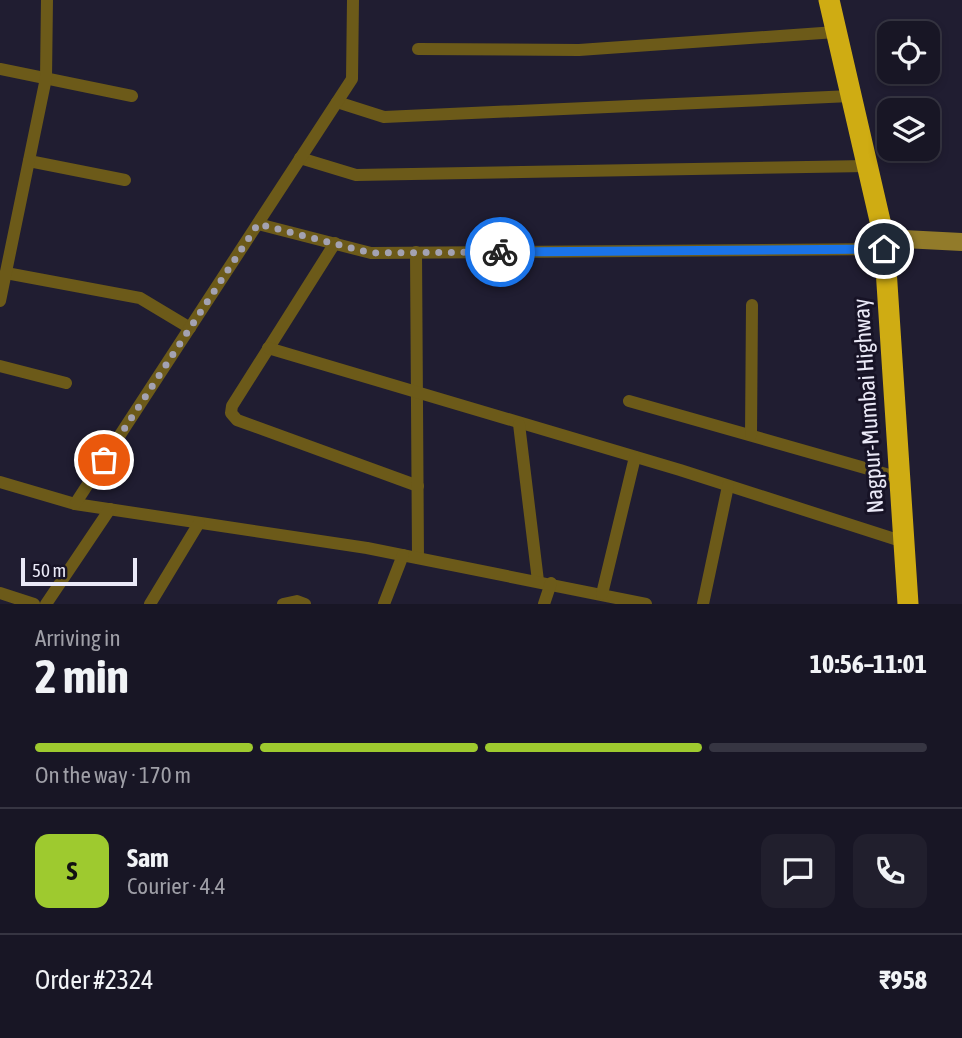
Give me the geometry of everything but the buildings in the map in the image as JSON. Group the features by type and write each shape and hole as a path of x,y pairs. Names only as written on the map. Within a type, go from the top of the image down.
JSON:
{"highway":[{"name":"Nagpur-Mumbai Highway","path":"829,0 884,244 908,604"}],"street":[{"path":"0,301 46,78 47,0"},
{"path":"75,504 352,79 354,0"},
{"path":"418,49 579,50 836,32"},
{"path":"0,69 132,96"},
{"path":"337,102 384,117 851,96"},
{"path":"300,158 356,175 867,166"},
{"path":"29,161 125,180"},
{"path":"258,224 371,253 962,242"},
{"path":"335,243 232,406 231,413 237,420 418,486"},
{"path":"416,252 418,558"},
{"path":"6,273 140,298 190,328"},
{"path":"751,435 752,304"},
{"path":"268,348 417,395 635,457 904,542"},
{"path":"0,366 66,383"},
{"path":"629,401 900,478"},
{"path":"519,424 545,582 544,604"},
{"path":"602,594 635,457"},
{"path":"0,482 75,504 403,555 646,604"},
{"path":"703,604 728,486"},
{"path":"46,604 110,509"},
{"path":"150,604 199,523"},
{"path":"384,604 403,555"},
{"path":"0,593 34,604"},
{"path":"283,604 297,601 305,604"}],"way so far":[{"path":"104,460 258,224 371,253 500,252"}],"route":[{"path":"500,252 884,249"}]}
